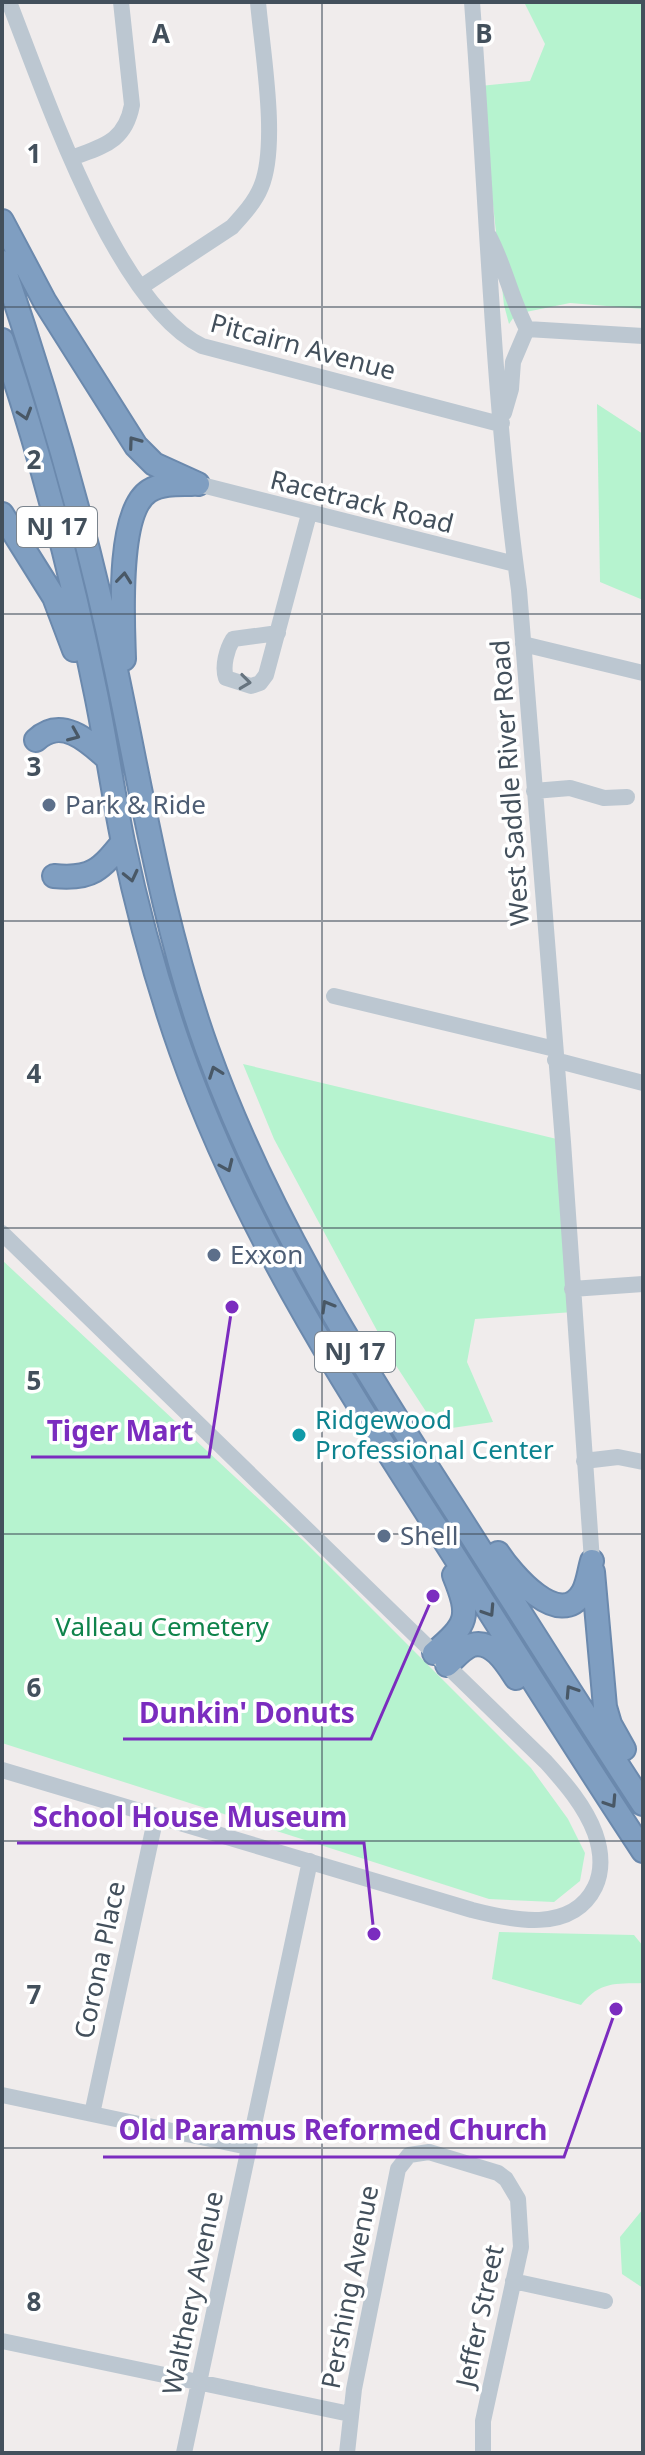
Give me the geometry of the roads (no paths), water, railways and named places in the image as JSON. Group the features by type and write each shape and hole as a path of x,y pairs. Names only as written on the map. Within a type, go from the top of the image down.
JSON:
{"highway":[{"path":"2,221 45,302 136,446 154,464 198,484"},
{"name":"NJ 17","path":"2,262 40,376 73,491 125,712 168,922 195,1016 229,1106 268,1195 313,1282 643,1804"},
{"name":"NJ 17","path":"2,340 54,514 100,717 123,842 167,1009 195,1090 228,1169 296,1303 643,1851"},
{"path":"125,712 123,592 133,514 144,496 156,488 172,484 198,484"},
{"path":"2,514 54,597 100,717"},
{"path":"36,740 50,731 70,731 108,759"},
{"path":"54,876 72,878 91,874 123,842"},
{"path":"438,1484 522,1583 547,1601 561,1604 578,1598 584,1589 592,1561"},
{"path":"432,1522 466,1607 461,1629 440,1659"},
{"path":"592,1561 605,1707 613,1732 643,1781"},
{"path":"440,1659 472,1645 483,1645 496,1651 542,1718 593,1775"}],"street":[{"name":"Pitcairn Avenue","path":"9,2 91,203 119,255 177,332 202,346 502,423"},
{"path":"72,158 109,143 125,128 129,118 132,105 121,2"},
{"path":"141,287 232,227 262,186 270,138 258,2"},
{"name":"West Saddle River Road","path":"472,2 494,357 523,644 592,1561"},
{"path":"487,231 498,253 512,300 527,329"},
{"path":"527,329 643,336"},
{"path":"502,423 511,389 513,362 527,329"},
{"name":"Racetrack Road","path":"198,484 515,564"},
{"path":"278,633 309,514"},
{"path":"523,644 643,673"},
{"path":"534,791 570,788 604,798 627,797"},
{"path":"334,996 555,1054 643,1083"},
{"path":"2,1233 534,1750 576,1798 598,1841 601,1866 596,1885 584,1903 557,1917 527,1920 472,1910 2,1770"},
{"path":"572,1289 643,1284"},
{"path":"584,1461 618,1457 643,1462"},
{"name":"Corona Place","path":"92,2114 156,1816"},
{"name":"Walthery Avenue","path":"184,2453 310,1861"},
{"path":"2,2095 248,2147"},
{"name":"Jeffer Street","path":"429,2152 498,2173 513,2188 519,2208 521,2247 483,2421 483,2453"},
{"name":"Pershing Avenue","path":"347,2453 350,2414 398,2169 409,2155 429,2152"},
{"path":"513,2281 605,2301"},
{"path":"2,2341 350,2414"}],"place":[{"name":"Park & Ride","path":"49,805"},
{"name":"Exxon","path":"214,1255"},
{"name":"Tiger Mart","path":"232,1307"},
{"name":"Ridgewood Professional Center","path":"299,1435"},
{"name":"Shell","path":"384,1536"},
{"name":"Dunkin' Donuts","path":"433,1596"},
{"name":"School House Museum","path":"374,1934"},
{"name":"Old Paramus Reformed Church","path":"616,2009"}],"park label":[{"name":"Valleau Cemetery","path":"162,1627"}]}
